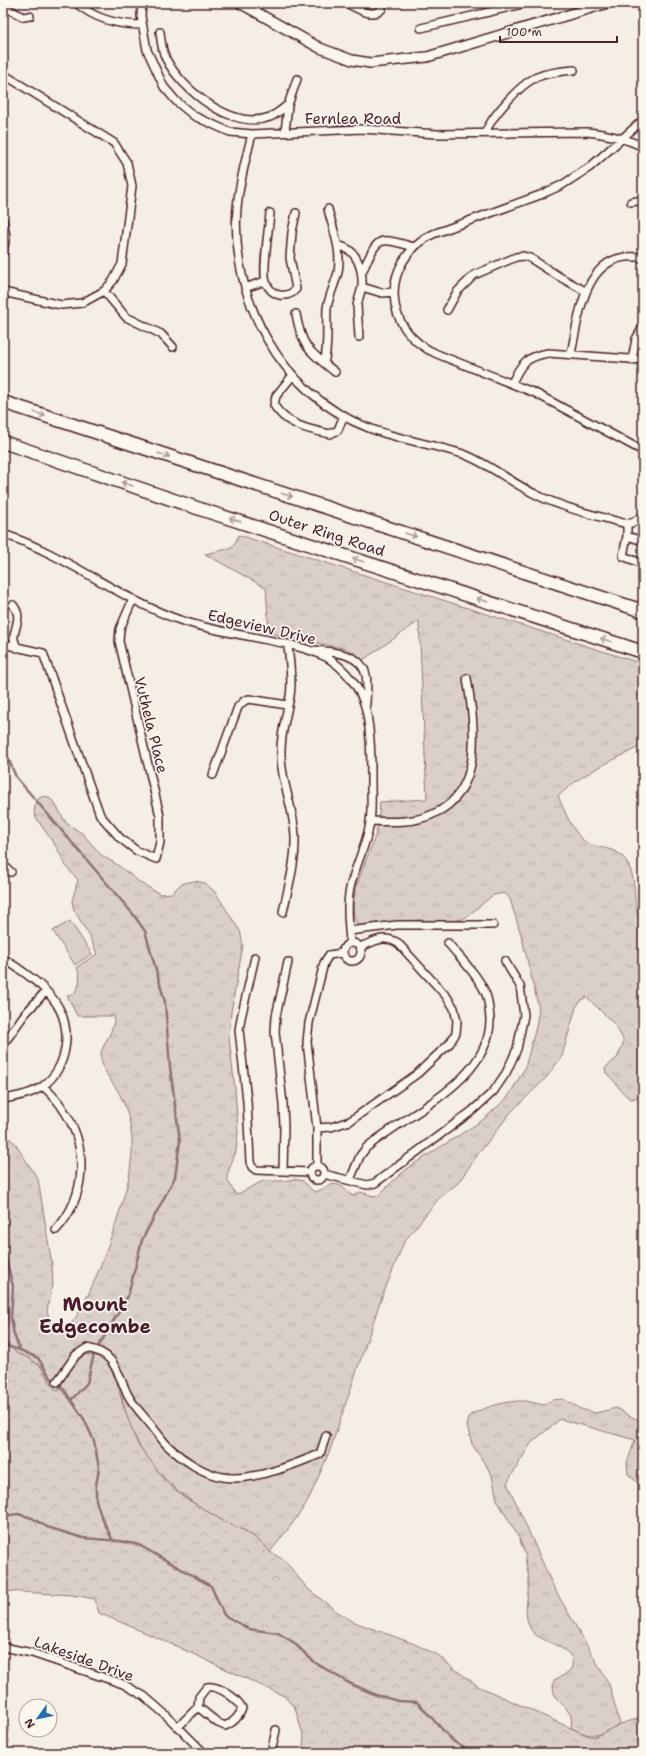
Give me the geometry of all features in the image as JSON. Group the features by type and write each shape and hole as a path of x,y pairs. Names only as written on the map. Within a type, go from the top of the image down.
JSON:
{"highway":[{"name":"Outer Ring Road","path":"3,402 643,611"},
{"name":"Outer Ring Road","path":"3,442 204,510 643,652"}],"main road":[{"path":"240,3 320,48 352,60 370,63 427,57 608,3"}],"street":[{"path":"76,3 89,13 98,17 128,25 142,25"},
{"name":"Fernlea Road","path":"142,3 142,25 147,50 164,87 176,101 194,116 230,132 252,134 362,129 437,134 485,132 587,132 601,133 621,138 643,147"},
{"path":"346,3 366,12 374,13 382,9 381,3"},
{"path":"421,28 528,3"},
{"path":"3,6 23,17 30,16"},
{"path":"160,32 162,50 172,69 190,90 210,106 230,115 256,119 269,117 288,105"},
{"path":"485,132 494,116 530,81 547,74 574,70"},
{"path":"3,74 108,138 120,149 127,163 132,186 124,256 117,276 104,291 82,303 66,305 3,292"},
{"path":"285,132 288,105 297,79"},
{"path":"643,120 590,167 562,185 540,195 433,234 414,246 406,255 398,270 394,292 396,312 402,324 409,335 422,347 541,396 643,451"},
{"path":"252,134 237,209 237,247 239,265 254,315 277,355 293,376 311,392 344,415 369,428 464,454 481,462 536,495 551,502 627,524 632,523 643,516"},
{"path":"631,202 643,200"},
{"path":"324,363 327,347 328,305 338,272 339,259 338,246 328,209"},
{"path":"270,213 265,281 269,289 279,295 290,294 296,289 290,251 296,213"},
{"path":"3,221 6,236 3,253"},
{"path":"362,272 374,247 381,240 414,246"},
{"path":"338,246 345,247 351,251 358,261 362,272 362,287 357,305 359,337"},
{"path":"447,310 457,292 474,275 516,257 523,256 530,258 585,291"},
{"path":"571,354 585,291 589,282 597,272 617,259 628,257 643,258"},
{"path":"245,288 265,281"},
{"path":"362,287 382,293 394,292"},
{"path":"104,291 126,316 161,334 173,347"},
{"path":"296,314 302,340 314,355 335,372"},
{"path":"632,360 636,339 643,327"},
{"path":"512,383 521,366 527,360 548,353 643,360"},
{"path":"293,376 281,389 274,401 274,405 279,412 304,428 330,434 338,430 344,415"},
{"path":"627,524 624,556 643,564"},
{"name":"Edgeview Drive","path":"3,534 47,552 133,599 178,619 200,626 288,644 308,650 324,656 343,670 360,694 366,710 371,762 370,821 350,889 348,906 350,943"},
{"path":"627,536 643,541"},
{"name":"Vuthela Place","path":"17,648 43,653 100,815 120,838 137,851 156,859 160,842 160,816 119,641 120,629 133,599"},
{"path":"3,644 17,648 14,635 19,617 17,610 13,605"},
{"path":"283,912 293,859 295,837 281,766 281,744 287,705 290,696 291,682 288,644"},
{"path":"308,650 342,653 350,656 359,664 366,675 366,710"},
{"path":"370,821 398,821 433,815 447,806 458,796 467,778 474,753 474,724 467,678"},
{"path":"213,775 240,703 249,699 287,705"},
{"path":"3,865 11,872"},
{"path":"349,931 397,924 493,925"},
{"path":"317,1128 331,1127 350,1121 417,1074 450,1043 456,1033 457,1021 454,1008 447,997 398,943 391,938 381,938 360,947"},
{"path":"350,943 354,943 360,947 361,954 356,960 347,960 342,953 345,946 350,943"},
{"path":"350,1180 360,1156 366,1148 446,1091 464,1076 481,1054 490,1030 488,1001 477,979 448,943"},
{"path":"255,957 239,1030 247,1101 250,1162 252,1167 256,1170 310,1172 317,1166 317,1128 308,1042 309,1023 324,963 330,955 342,953"},
{"path":"3,958 36,981 57,1004 64,1018 67,1034 66,1046 62,1060 55,1073 43,1086 28,1094 3,1099"},
{"path":"324,1174 367,1185 375,1183 472,1112 494,1092 506,1073 517,1049 524,1015 520,986 505,961"},
{"path":"283,1171 283,1104 275,1032 276,1016 288,962"},
{"path":"7,1039 24,1015 46,991"},
{"path":"43,1086 63,1108 73,1125 80,1143 82,1167 78,1191 71,1210 56,1230"},
{"path":"317,1166 323,1169 324,1174"},
{"path":"310,1172 312,1178 316,1180 322,1178 324,1174"},
{"path":"59,1379 76,1355 87,1348 97,1350 113,1361 128,1397 169,1447 186,1460 206,1471 222,1477 241,1478 286,1468 320,1454 326,1436"},
{"name":"Lakeside Drive","path":"3,1647 32,1653 123,1684 144,1696 204,1753"},
{"path":"211,1686 228,1694 237,1701 242,1708 238,1716 231,1723 225,1726 218,1723 198,1707 197,1702 201,1692 204,1688 211,1686"},
{"path":"178,1727 198,1707"},
{"path":"271,1753 276,1730"}],"green space":[{"path":"239,535 643,664 643,745 597,768 576,781 558,796 570,823 579,836 593,846 615,851 623,857 631,870 637,913 643,930 643,1090 636,1098 630,1099 606,1073 605,1068 617,1058 623,1044 623,1039 615,1025 587,997 581,1000 576,1007 562,1056 546,1078 511,1112 458,1183 439,1198 404,1242 380,1302 330,1450 308,1501 270,1552 247,1532 203,1509 169,1483 144,1453 134,1435 121,1393 65,1375 60,1390 56,1391 40,1366 29,1358 16,1353 4,1339 8,1322 7,1279 3,1258 3,1134 14,1142 38,1179 52,1265 53,1285 47,1310 49,1319 55,1329 66,1328 76,1318 95,1279 114,1229 127,1185 132,1152 131,1130 126,1109 119,1093 105,1072 101,1060 102,1049 113,1027 114,1016 77,1016 67,995 73,995 78,988 80,978 77,967 97,954 89,935 74,910 72,901 78,880 66,866 57,848 36,818 34,812 35,806 39,798 45,796 48,797 54,802 66,823 83,834 101,855 119,866 142,884 160,894 172,893 181,884 194,881 205,883 215,892 240,931 243,945 231,1012 229,1038 238,1132 236,1151 227,1175 228,1181 236,1195 263,1181 283,1181 295,1179 303,1181 314,1192 334,1184 338,1184 353,1196 360,1192 374,1196 379,1195 409,1167 483,1120 508,1097 525,1068 536,1027 539,1009 522,938 510,899 505,893 493,895 465,918 451,922 418,920 364,926 358,925 354,916 353,905 355,893 376,833 380,802 427,799 419,621 363,660 347,649 269,633 266,588 205,554 232,548"},
{"path":"70,921 92,954 75,965 53,931"},
{"path":"3,1258 7,1279 8,1298 4,1339 16,1353 29,1358 40,1366 56,1391 60,1390 69,1370 84,1355 99,1355 108,1364 117,1382 123,1405 137,1443 167,1483 187,1499 223,1521 247,1532 262,1543 270,1552 284,1560 308,1589 336,1611 354,1622 412,1643 438,1655 478,1686 586,1735 595,1737 620,1724 637,1719 643,1710 643,1753 302,1753 304,1738 295,1708 284,1696 176,1646 99,1613 95,1599 72,1595 3,1591"},
{"path":"563,1399 581,1409 596,1413 616,1408 631,1417 643,1421 643,1488 628,1474 627,1463 635,1440 560,1419 531,1443 507,1483 554,1588 609,1684 620,1724 606,1732 596,1735 586,1734 571,1728 570,1714 555,1695 553,1689 554,1680 564,1675 571,1669 572,1661 570,1655 565,1650 537,1635 529,1626 526,1614 529,1576 525,1558 526,1556 519,1538 497,1500 492,1475 472,1444 467,1426 470,1415 497,1405 525,1401 544,1405 552,1400"}],"waterway":[{"path":"3,746 16,777 133,914 145,931 165,1002 170,1067 180,1141 175,1177 142,1240 128,1296 94,1354 87,1383 71,1400"},
{"path":"3,1248 13,1286 11,1318 14,1335 20,1350 38,1358 50,1377 64,1390 84,1419 94,1441 99,1468 96,1486 96,1500 101,1516 112,1539 116,1541"},
{"path":"3,1345 20,1350"},
{"path":"3,1516 18,1514 32,1518 47,1527 83,1538 120,1541 139,1545 211,1586 224,1615 249,1629 278,1633 293,1642 314,1662 347,1682 376,1695 399,1701 417,1702 453,1741 467,1750 483,1753"}],"district":[{"name":"Mount Edgecombe","path":"95,1315"}]}
